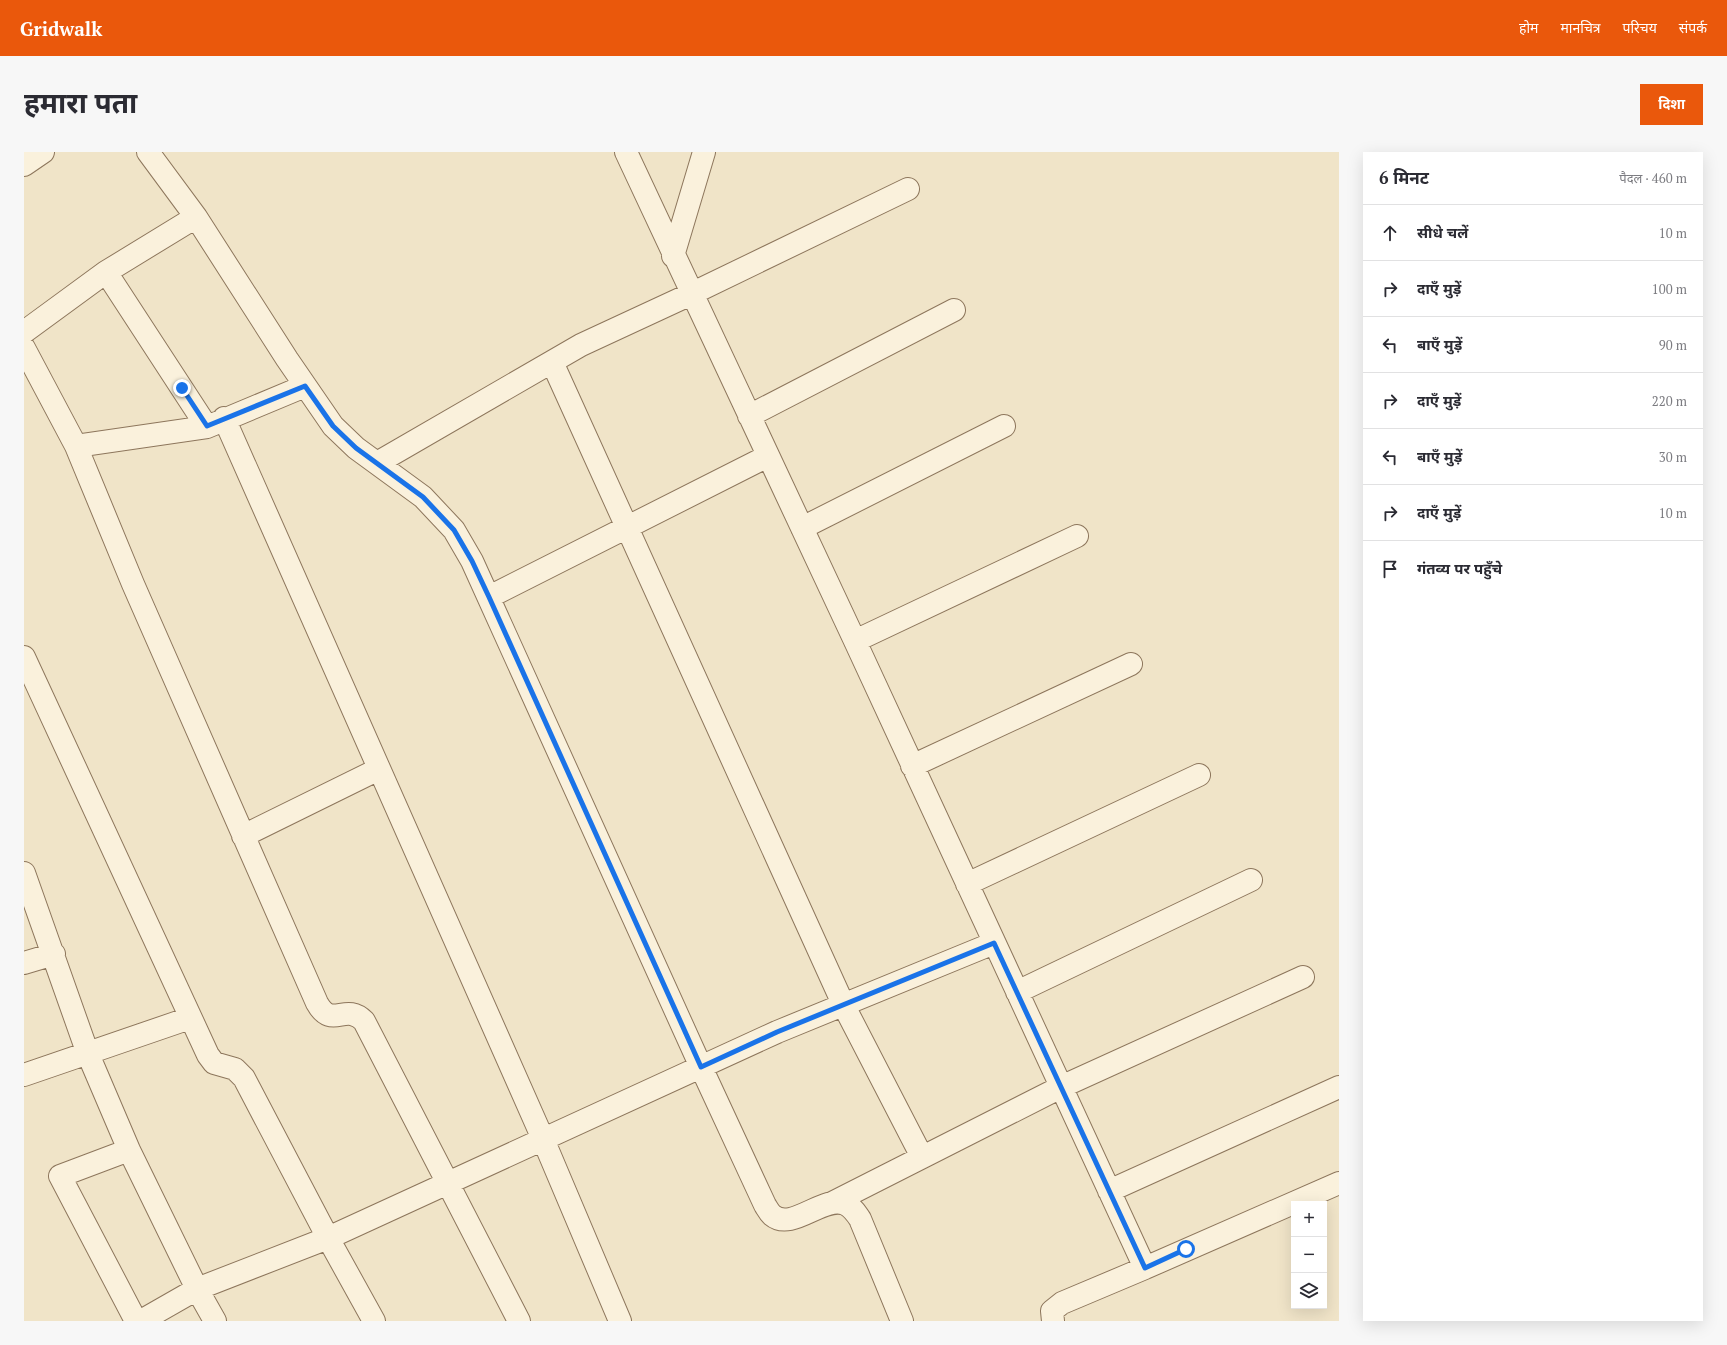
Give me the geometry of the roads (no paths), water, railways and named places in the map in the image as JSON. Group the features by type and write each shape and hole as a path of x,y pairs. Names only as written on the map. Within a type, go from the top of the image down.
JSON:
{"street":[{"path":"24,165 43,152"},
{"path":"148,152 196,217 287,359 333,426 356,448 423,497 454,530 472,561 489,597 701,1067 765,1204 772,1215 780,1219 791,1219 832,1203 1061,1087 1303,977"},
{"path":"626,152 673,256 855,641 1145,1268"},
{"path":"673,256 704,152"},
{"path":"377,463 581,345 692,294 908,189"},
{"path":"24,332 106,272 196,217"},
{"path":"106,272 215,422 379,769 542,1139 620,1321"},
{"path":"749,416 954,310"},
{"path":"24,348 76,446 133,584 321,1010 326,1015 334,1016 345,1013 353,1014 359,1016 364,1021 519,1321"},
{"path":"552,362 844,1006 922,1157"},
{"path":"76,446 215,422 305,386"},
{"path":"802,528 1004,426"},
{"path":"489,597 768,456"},
{"path":"855,641 1077,536"},
{"path":"24,657 208,1055 214,1063 235,1069 244,1078 328,1238 374,1321"},
{"path":"912,766 1131,664"},
{"path":"243,836 379,769"},
{"path":"967,884 1199,775"},
{"path":"24,873 54,954 88,1054 129,1150 197,1289 215,1321"},
{"path":"1017,992 1251,880"},
{"path":"141,1321 197,1289 328,1238 447,1182 777,1032 844,1006 994,943"},
{"path":"24,963 54,954"},
{"path":"24,1075 190,1018"},
{"path":"1110,1191 1339,1086"},
{"path":"129,1150 60,1176 136,1321"},
{"path":"1053,1321 1052,1311 1062,1303 1339,1183"},
{"path":"832,1203 845,1203 853,1209 860,1219 902,1321"}]}
